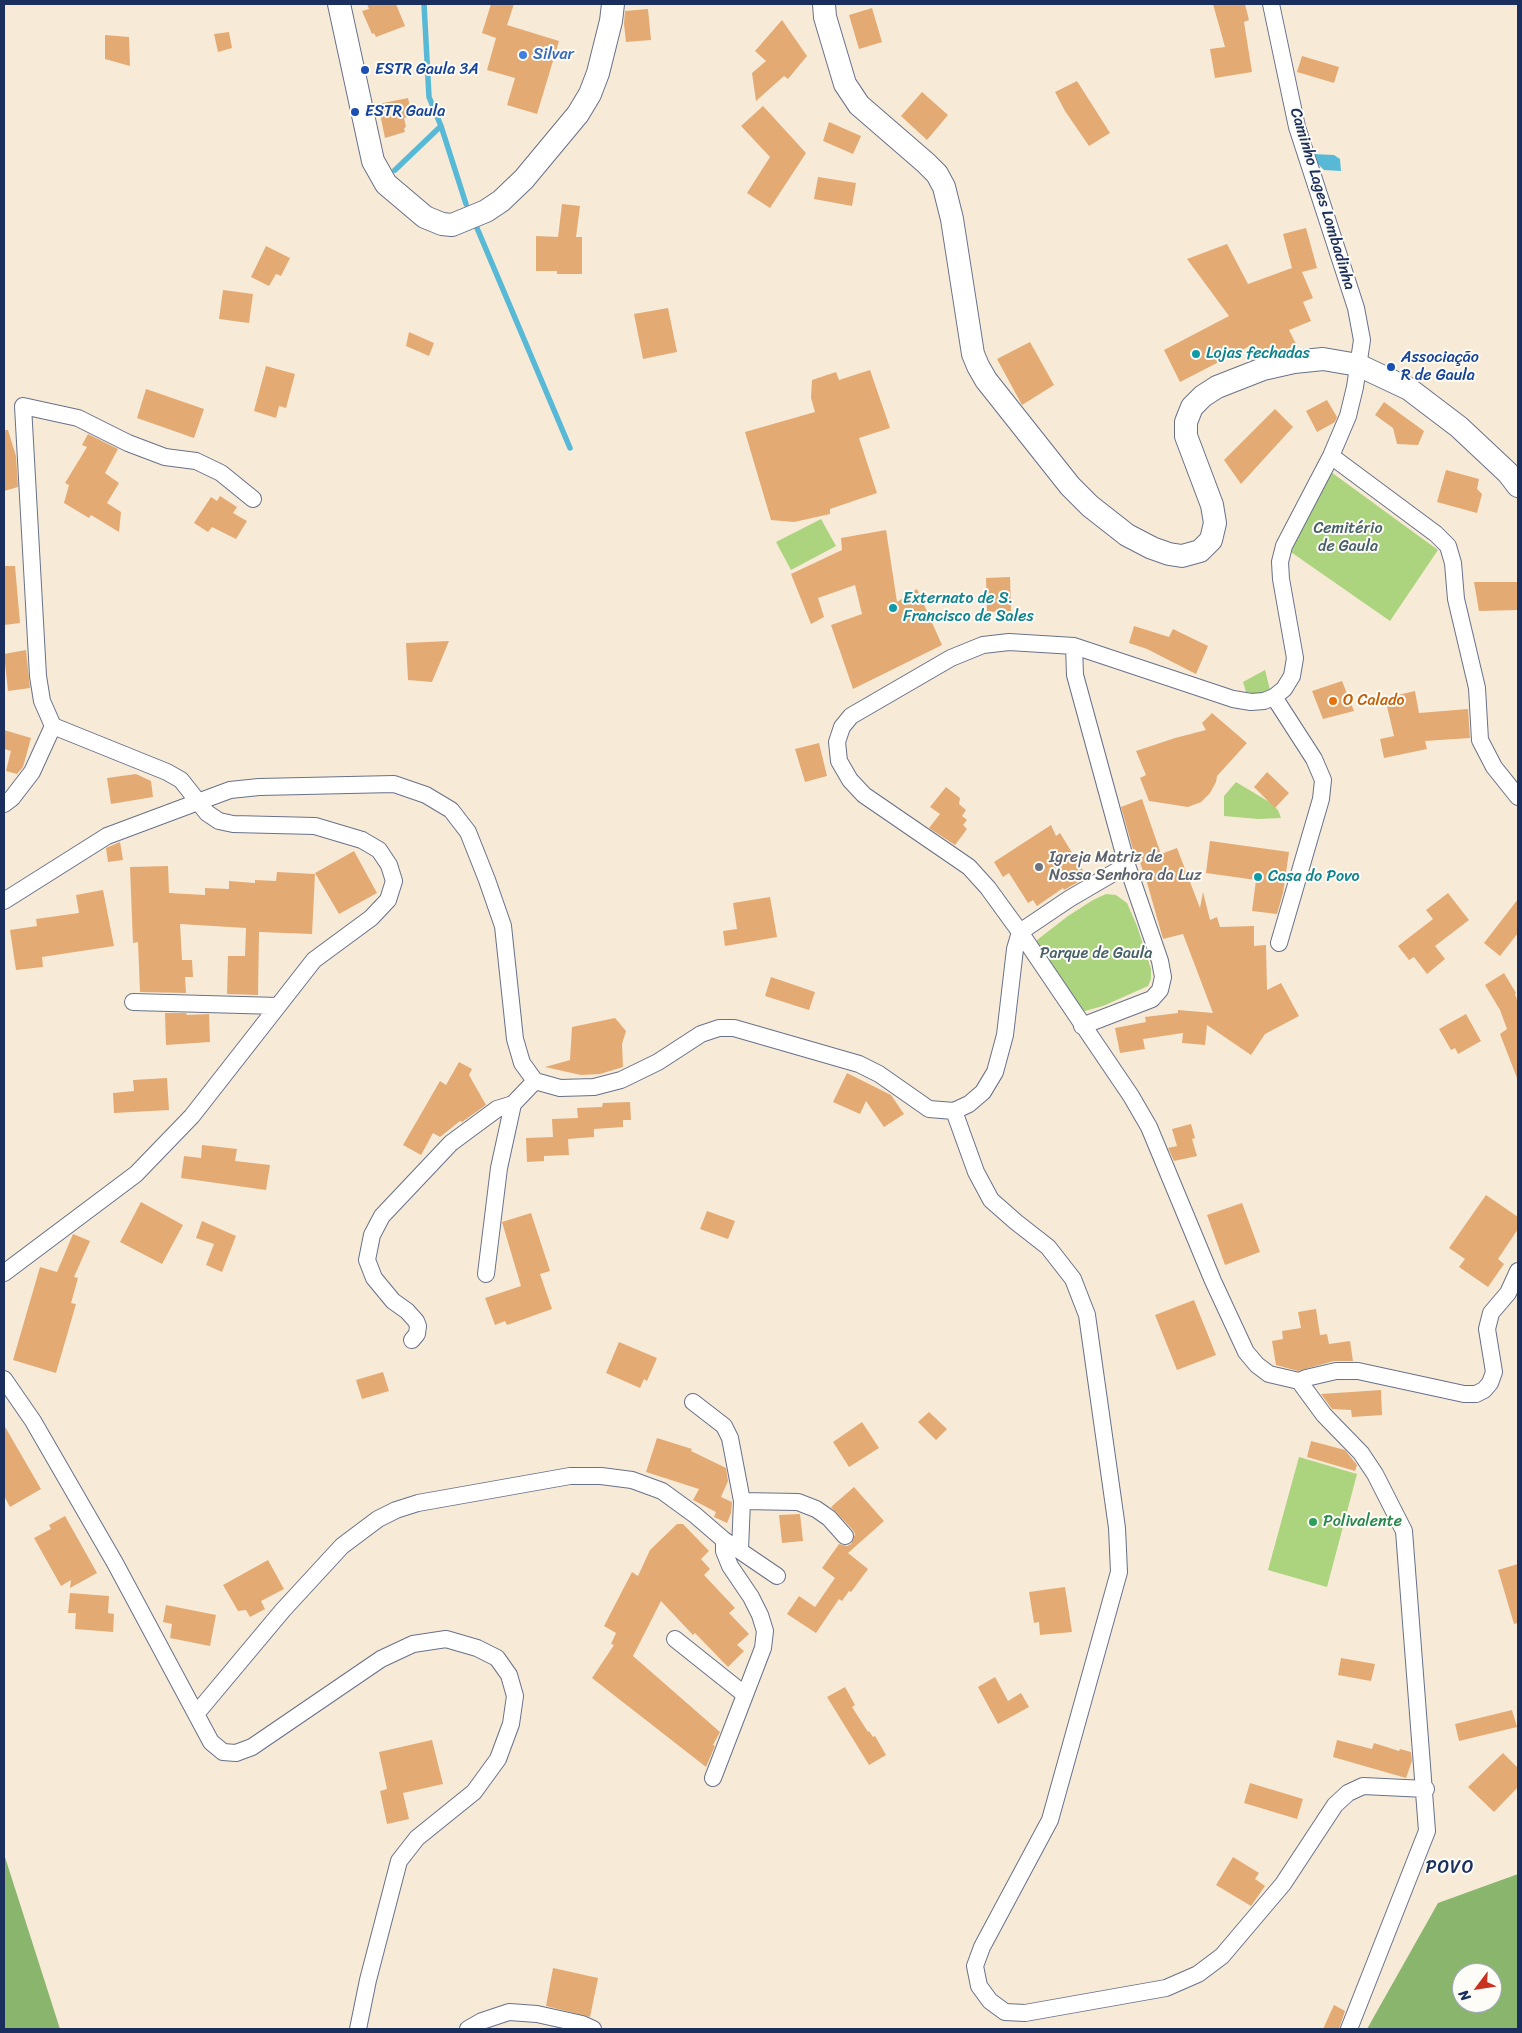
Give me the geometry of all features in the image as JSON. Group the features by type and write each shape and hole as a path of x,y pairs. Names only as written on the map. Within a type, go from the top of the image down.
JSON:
{"main road":[{"path":"339,4 373,160 386,184 410,205 425,217 442,224 452,225 481,213 501,201 524,178 578,114 590,94 598,73 613,4"},
{"path":"824,4 825,17 845,84 859,105 926,163 944,187 952,219 973,354 986,380 1048,460 1090,506 1127,535 1152,548 1182,556 1200,551 1211,540 1215,523 1212,505 1186,436 1186,422 1192,407 1203,396 1217,387 1263,369 1294,362 1323,359 1358,365 1409,389 1459,426 1508,473 1518,486"}],"street":[{"name":"Caminho Lages Lombadinha","path":"1271,4 1297,127 1356,308 1362,340 1348,416 1331,456 1284,546 1280,562 1280,580 1295,658 1292,676 1284,689 1274,697"},
{"path":"4,1273 136,1174 192,1116 314,960 371,918 388,900 394,881 389,865 379,850 362,840 315,826 233,824 219,821 207,812 181,780 167,772 53,726 42,701 38,676 23,406 78,418 128,443 165,457 196,461 220,473 253,499"},
{"path":"1331,456 1436,534 1448,546 1453,563 1456,599 1476,688 1480,740 1494,767 1518,797"},
{"path":"1279,942 1321,799 1323,780 1314,759 1274,697 1264,701 1251,702 1233,699 1074,646 1009,642 983,645 951,658 851,716 842,727 837,742 839,761 850,780 859,790 969,868 988,888 1131,1096 1149,1127 1213,1281 1246,1352 1257,1365 1269,1374 1300,1381 1336,1372 1358,1371 1464,1394 1476,1394 1484,1390 1490,1383 1494,1372 1487,1329 1491,1313 1513,1295 1518,1271"},
{"path":"1074,646 1075,675 1127,865 1160,961 1163,977 1160,990 1152,999 1082,1026"},
{"path":"4,804 12,798 32,772 53,726"},
{"path":"4,901 106,836 230,790 260,787 394,784 426,795 451,810 468,832 503,926 515,1039 522,1063 535,1081 560,1088 594,1087 621,1080 658,1062 701,1034 719,1028 734,1028 859,1064 879,1074 929,1109 954,1111 969,1104 983,1092 995,1072 1005,1035 1015,949 1020,932 1069,899 1127,865"},
{"path":"133,1002 278,1006"},
{"path":"412,1340 418,1326 416,1321 407,1311 393,1301 374,1278 367,1260 372,1235 382,1216 451,1143 497,1109 513,1104 535,1081"},
{"path":"486,1274 499,1168 513,1104"},
{"path":"954,1111 976,1172 991,1200 1048,1247 1073,1279 1087,1315 1117,1528 1119,1572 1050,1820 982,1947 975,1966 979,1986 990,2001 1005,2012 1025,2013 1166,1988 1198,1974 1222,1956 1283,1884 1335,1805 1348,1793 1363,1786 1426,1789"},
{"path":"4,1379 33,1421 115,1563 211,1742 223,1752 236,1753 252,1747 381,1659 413,1644 446,1640 477,1648 497,1658 509,1675 515,1696 514,1706 511,1724 498,1759 474,1792 418,1838 398,1861 368,1980 358,2029"},
{"path":"1300,1381 1324,1415 1361,1453 1404,1531 1426,1789 1428,1831 1349,2029"},
{"path":"693,1402 724,1426 730,1438 742,1501 740,1550"},
{"path":"196,1714 283,1610 342,1546 378,1519 396,1510 418,1503 570,1476 601,1476 632,1480 662,1491 695,1515 724,1540 777,1576"},
{"path":"742,1501 798,1502 816,1509 829,1518 845,1536"},
{"path":"713,1778 763,1648 765,1631 751,1597 730,1566 724,1551 724,1540"},
{"path":"675,1640 744,1694"},
{"path":"468,2029 482,2021 509,2012 537,2014 582,2024 593,2029"}],"green space":[{"name":"Cemitério de Gaula","path":"1331,472 1438,550 1390,621 1288,550"},
{"path":"821,519 836,546 791,570 776,542"},
{"path":"1265,670 1270,690 1259,694 1246,692 1243,682"},
{"path":"1236,782 1271,803 1278,810 1281,818 1258,819 1224,816 1224,796"},
{"name":"Parque de Gaula","path":"1106,894 1116,895 1127,903 1137,926 1151,969 1151,979 1148,986 1103,1006 1085,1011 1077,1007 1037,946 1037,940 1068,916"},
{"name":"Polivalente","path":"1299,1457 1357,1474 1327,1587 1268,1570"},
{"path":"4,1854 60,2029 4,2029"},
{"path":"1518,1874 1518,2029 1367,2029 1438,1903"}],"water":[{"path":"1313,154 1334,155 1340,159 1341,171 1324,170 1316,162"}],"building":[{"path":"367,4 396,4 405,26 376,37 374,33 372,34 362,11 369,9"},
{"name":"Silvar","path":"491,4 514,4 507,25 559,41 537,114 507,105 515,78 487,70 496,38 482,33"},
{"path":"1213,4 1245,4 1249,20 1244,22 1252,72 1215,78 1210,49 1225,47"},
{"path":"872,8 882,42 859,49 849,15"},
{"path":"648,9 651,40 626,42 625,11"},
{"path":"782,20 807,56 788,79 784,76 756,101 752,73 766,61 755,51"},
{"path":"229,32 232,48 218,52 214,34"},
{"path":"105,35 129,37 130,66 105,59"},
{"path":"1302,56 1339,67 1334,83 1297,72"},
{"path":"1077,81 1110,133 1089,146 1065,111 1055,92"},
{"path":"922,92 948,115 927,140 901,116"},
{"path":"408,98 412,116 404,118 405,132 385,138 378,104"},
{"path":"763,106 806,153 770,208 747,193 770,157 741,126"},
{"path":"829,122 861,136 853,154 823,141"},
{"path":"818,177 856,183 852,206 814,199"},
{"path":"562,204 580,206 576,237 582,237 582,274 557,274 557,271 536,271 536,236 558,237"},
{"path":"1306,228 1317,268 1302,272 1313,298 1303,302 1311,321 1289,330 1297,346 1255,357 1248,347 1180,382 1164,350 1229,316 1187,259 1227,244 1248,284 1292,268 1283,234"},
{"path":"266,246 290,258 281,276 276,274 269,286 251,277"},
{"path":"223,290 253,294 249,323 219,319"},
{"path":"668,308 677,352 643,359 634,314"},
{"path":"409,332 434,343 429,356 406,346"},
{"path":"1030,342 1054,385 1022,405 997,359"},
{"path":"266,366 295,374 286,408 279,406 276,418 254,411"},
{"path":"870,370 890,428 859,438 877,493 830,509 830,514 794,522 771,520 745,432 815,412 811,398 812,380 836,372 839,380"},
{"path":"146,389 204,409 194,438 137,418"},
{"path":"1327,400 1337,417 1335,422 1317,432 1306,411"},
{"path":"1384,402 1424,431 1418,445 1397,444 1393,428 1375,415"},
{"path":"1275,409 1293,427 1241,484 1224,460"},
{"path":"4,430 8,430 16,456 18,487 4,491"},
{"path":"88,434 118,449 105,473 119,483 107,503 121,512 119,532 91,515 89,518 64,503 69,485 65,483 87,447 82,445"},
{"path":"1446,470 1479,479 1477,489 1482,494 1477,513 1437,502"},
{"path":"220,496 237,507 233,513 247,521 236,539 212,527 208,532 194,523 211,497 217,501"},
{"name":"Externato de S. Francisco de Sales","path":"886,530 897,602 917,589 942,645 853,689 831,625 862,614 855,585 818,598 824,617 811,624 791,574 842,550 841,538"},
{"path":"4,566 15,566 20,623 4,625"},
{"path":"1010,577 1011,611 987,612 986,578"},
{"path":"1474,582 1518,582 1518,610 1479,611"},
{"path":"1134,626 1169,637 1173,629 1208,646 1196,674 1147,649 1129,643"},
{"path":"449,641 432,682 408,680 406,643"},
{"path":"26,650 30,688 8,691 4,654"},
{"name":"O Calado","path":"1342,681 1354,711 1323,719 1312,691"},
{"path":"1415,691 1419,713 1468,709 1470,738 1425,741 1427,749 1384,758 1380,739 1394,736 1385,698"},
{"path":"1212,713 1247,743 1217,776 1210,793 1201,802 1188,807 1149,801 1140,778 1146,775 1136,751 1206,730 1202,723"},
{"path":"4,730 31,738 23,767 17,774 6,771 11,751 4,749"},
{"path":"819,743 827,776 805,782 795,749"},
{"path":"1267,772 1289,793 1275,808 1254,787"},
{"path":"136,774 151,781 153,797 111,804 107,778"},
{"path":"946,787 960,798 959,804 966,810 962,816 967,820 963,825 967,829 955,845 929,828 940,814 930,807"},
{"path":"1142,799 1161,854 1177,848 1200,908 1203,892 1210,920 1217,917 1220,927 1254,926 1254,946 1266,945 1267,990 1281,983 1299,1016 1265,1034 1251,1055 1207,1025 1205,1045 1182,1043 1183,1033 1143,1039 1145,1049 1120,1053 1115,1028 1146,1022 1145,1017 1178,1013 1178,1010 1213,1013 1183,934 1163,939 1146,879 1136,852 1134,853 1121,807"},
{"name":"Igreja Matriz de Nossa Senhora da Luz","path":"1051,825 1056,836 1060,833 1087,877 1064,890 1063,888 1037,906 1033,900 1028,903 1009,873 1003,877 994,862"},
{"name":"Casa do Povo","path":"1210,841 1289,852 1283,893 1277,914 1252,911 1256,880 1206,873"},
{"path":"120,842 123,860 108,862 106,848"},
{"path":"354,851 377,893 339,914 315,873"},
{"path":"168,866 169,893 205,895 205,888 229,889 229,881 255,883 255,880 276,881 277,872 315,874 312,934 259,932 258,995 227,994 228,956 245,956 246,928 180,924 182,960 192,960 193,977 185,977 186,993 140,992 138,942 133,943 130,867"},
{"path":"103,890 114,946 42,957 43,967 16,970 10,930 37,926 36,919 79,913 76,895"},
{"path":"1448,893 1469,920 1435,946 1445,959 1427,974 1414,957 1409,960 1398,946 1433,919 1426,910"},
{"path":"770,897 777,937 725,946 723,931 737,929 733,903"},
{"path":"1518,899 1518,933 1500,956 1484,943"},
{"path":"1504,973 1516,993 1518,1003 1517,1078 1500,1034 1507,1029 1500,1010 1485,985"},
{"path":"771,977 815,992 809,1010 765,996"},
{"path":"165,1013 209,1014 210,1042 166,1045"},
{"path":"1466,1014 1481,1041 1458,1054 1455,1048 1451,1050 1439,1029"},
{"path":"615,1018 626,1031 622,1044 623,1067 600,1074 581,1075 545,1067 570,1060 572,1027"},
{"path":"459,1062 472,1069 469,1075 486,1105 462,1122 460,1121 440,1137 433,1133 421,1155 403,1145 440,1081 446,1085"},
{"path":"847,1073 891,1095 904,1114 884,1127 866,1101 860,1114 833,1102"},
{"path":"167,1078 169,1110 114,1113 113,1093 134,1091 133,1080"},
{"path":"630,1102 631,1120 623,1120 623,1127 594,1129 594,1137 568,1139 569,1155 544,1156 544,1161 527,1162 526,1138 553,1137 552,1119 578,1118 577,1108 602,1107 603,1103"},
{"path":"1191,1124 1195,1138 1192,1139 1197,1156 1174,1161 1168,1148 1177,1146 1172,1129"},
{"path":"202,1145 237,1149 235,1161 270,1165 266,1190 181,1178 184,1156 201,1158"},
{"path":"1486,1195 1518,1217 1518,1229 1498,1259 1504,1264 1488,1287 1459,1267 1465,1259 1449,1248"},
{"path":"141,1202 183,1225 162,1264 120,1242"},
{"path":"1242,1203 1260,1252 1225,1265 1207,1215"},
{"path":"707,1211 735,1221 728,1239 700,1229"},
{"path":"531,1213 550,1271 540,1274 552,1309 507,1325 505,1321 495,1325 485,1298 521,1286 502,1222"},
{"path":"202,1221 236,1236 222,1272 206,1265 214,1244 196,1238"},
{"path":"73,1234 90,1241 74,1277 78,1278 71,1303 76,1304 56,1373 13,1360 40,1267 57,1272"},
{"path":"1194,1300 1216,1355 1177,1370 1155,1315"},
{"path":"1316,1309 1320,1335 1327,1334 1329,1344 1350,1341 1353,1361 1334,1361 1298,1371 1276,1365 1272,1341 1283,1339 1282,1331 1301,1328 1298,1312"},
{"path":"619,1342 657,1358 647,1381 644,1379 640,1388 606,1373"},
{"path":"383,1372 389,1391 362,1399 356,1380"},
{"path":"1381,1390 1382,1415 1352,1417 1351,1410 1332,1409 1321,1394"},
{"path":"929,1412 947,1429 936,1440 918,1422"},
{"path":"862,1422 879,1448 849,1467 833,1442"},
{"path":"4,1425 41,1489 10,1507 4,1496"},
{"path":"657,1438 692,1449 691,1451 726,1468 728,1481 721,1497 732,1502 731,1513 727,1523 714,1517 716,1512 693,1500 699,1489 646,1472"},
{"path":"1311,1441 1345,1450 1357,1465 1355,1471 1307,1457"},
{"path":"854,1487 884,1521 848,1553 868,1569 851,1592 849,1591 842,1601 839,1599 816,1633 787,1614 799,1596 815,1607 835,1578 822,1568 839,1544 847,1546 851,1544 855,1534 831,1507"},
{"path":"800,1514 803,1541 782,1543 779,1515"},
{"path":"65,1516 97,1573 70,1588 71,1580 61,1586 34,1538 51,1529 49,1525"},
{"path":"677,1524 683,1524 709,1551 701,1559 710,1569 704,1575 735,1608 729,1613 749,1634 737,1645 744,1651 728,1667 695,1633 693,1635 661,1601 633,1656 720,1732 713,1745 715,1746 706,1767 592,1678 614,1645 611,1644 616,1633 604,1626 632,1572 638,1576 650,1550"},
{"path":"268,1560 284,1589 261,1601 265,1609 250,1617 246,1610 238,1611 223,1585"},
{"path":"1518,1564 1518,1623 1514,1624 1498,1570"},
{"path":"1065,1587 1072,1632 1040,1635 1039,1622 1034,1623 1029,1592"},
{"path":"70,1593 109,1596 108,1613 114,1614 113,1632 75,1629 76,1613 68,1613"},
{"path":"166,1605 216,1615 210,1646 170,1638 172,1624 163,1622"},
{"path":"1341,1658 1375,1664 1371,1681 1338,1675"},
{"path":"995,1677 1008,1701 1021,1693 1029,1707 998,1724 978,1687"},
{"path":"845,1687 855,1705 852,1707 868,1732 873,1737 875,1736 886,1755 869,1765 827,1697"},
{"path":"1512,1710 1517,1727 1459,1741 1455,1724"},
{"path":"432,1740 443,1784 403,1793 409,1819 387,1824 380,1791 387,1789 379,1752"},
{"path":"1337,1740 1372,1749 1374,1743 1399,1751 1400,1749 1411,1752 1412,1761 1406,1778 1333,1757"},
{"path":"1503,1753 1518,1768 1518,1787 1494,1812 1468,1787"},
{"path":"1250,1783 1303,1799 1297,1819 1244,1803"},
{"path":"1233,1857 1259,1873 1255,1879 1265,1886 1251,1906 1216,1885"},
{"path":"553,1968 598,1978 590,2017 546,2006"},
{"path":"1334,2005 1345,2011 1339,2029 1323,2029"}],"waterway":[{"path":"424,4 429,97 441,126 466,204"},
{"path":"395,170 441,126"},
{"path":"477,228 570,448"}],"place":[{"name":"Silvar","path":"523,55"},
{"name":"ESTR Gaula 3A","path":"365,70"},
{"name":"ESTR Gaula","path":"355,112"},
{"name":"Lojas fechadas","path":"1196,354"},
{"name":"Associação R de Gaula","path":"1391,367"},
{"name":"Externato de S. Francisco de Sales","path":"893,608"},
{"name":"O Calado","path":"1333,701"},
{"name":"Igreja Matriz de Nossa Senhora da Luz","path":"1039,867"},
{"name":"Casa do Povo","path":"1258,877"},
{"name":"Polivalente","path":"1313,1522"}],"district":[{"name":"POVO","path":"1450,1868"}]}
